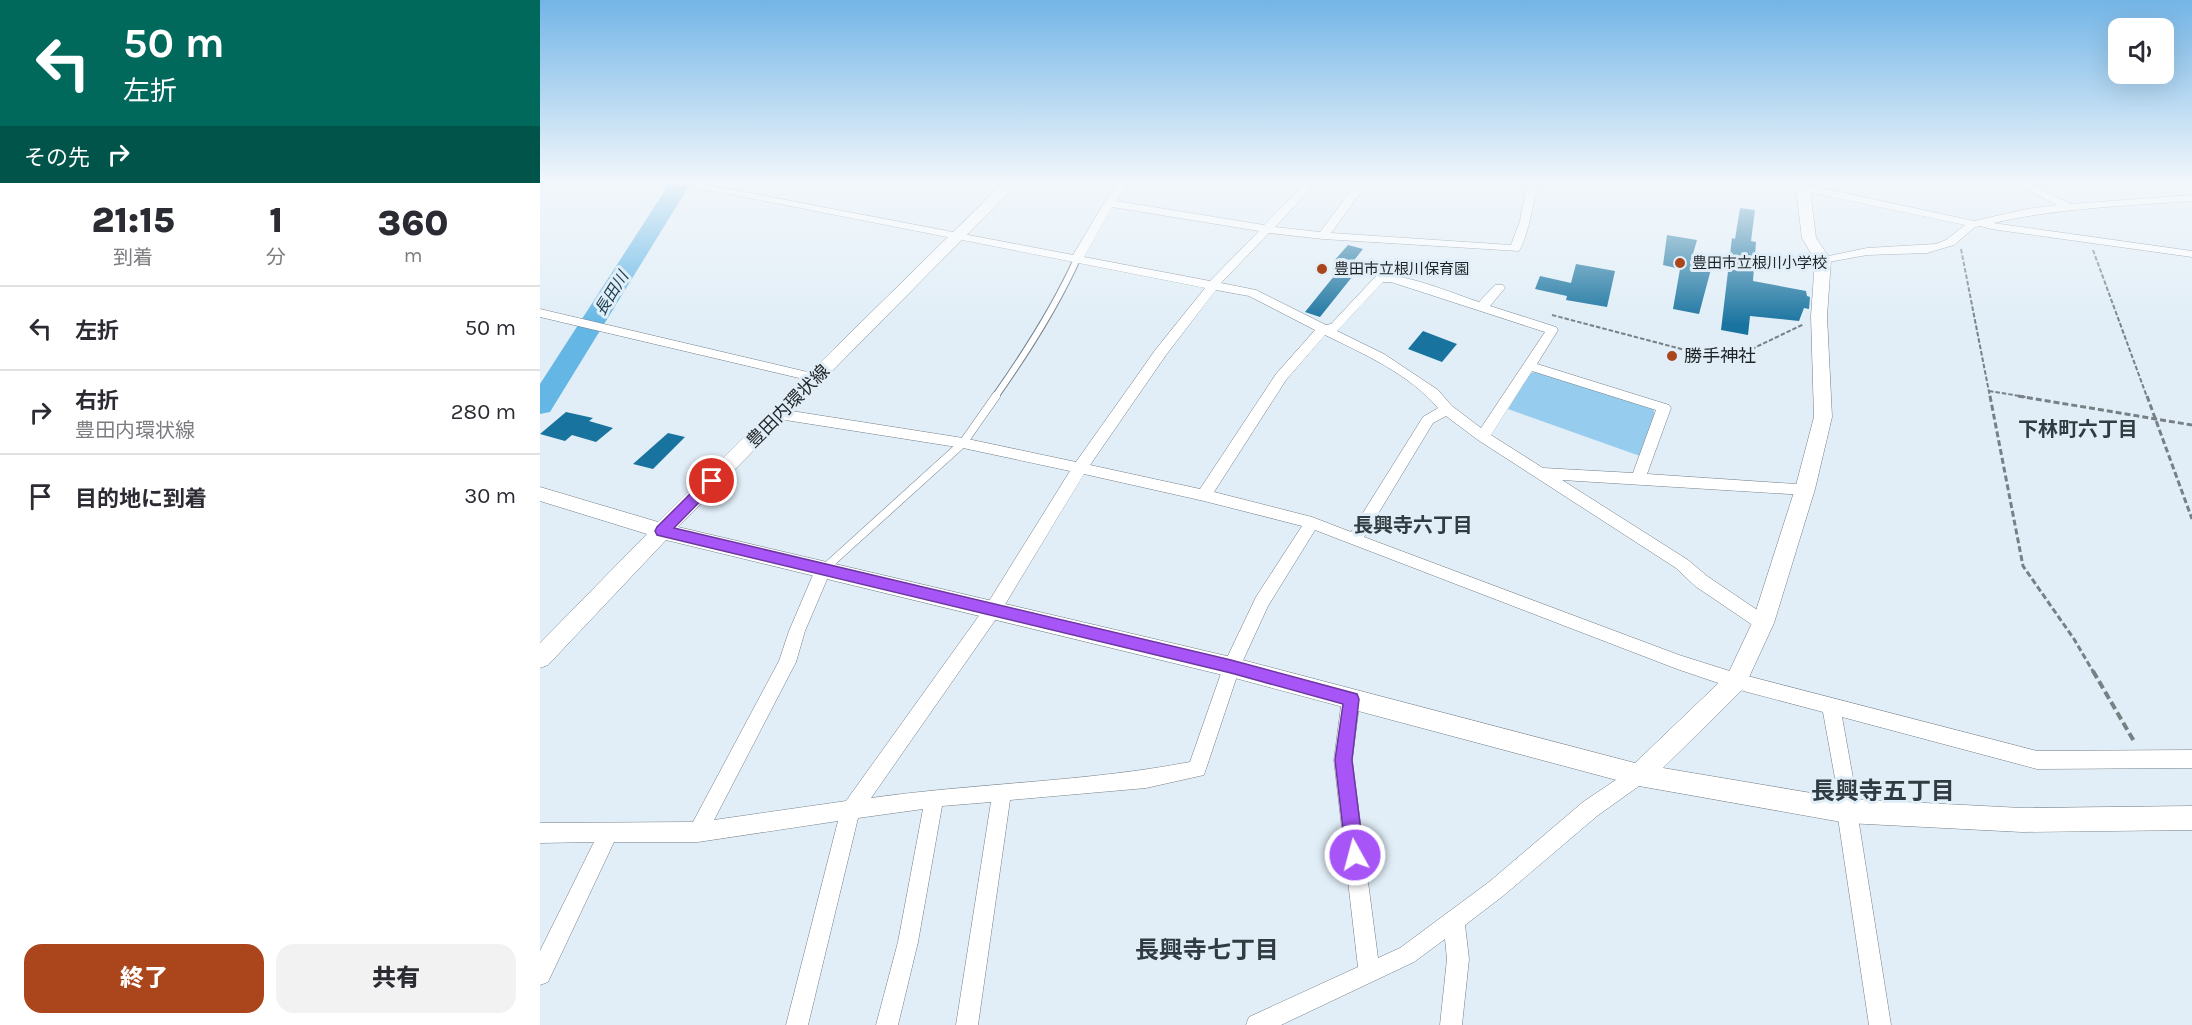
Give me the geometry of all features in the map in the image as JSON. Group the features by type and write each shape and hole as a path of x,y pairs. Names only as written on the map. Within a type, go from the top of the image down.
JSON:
{"street":[{"path":"920,229 1252,293 1379,357 1433,393 1447,409 1483,436 1682,564 1701,581 1764,623"},
{"name":"豊田内環状線","path":"540,658 662,531 965,229"},
{"path":"1077,259 1094,229"},
{"path":"797,1025 850,812 992,611 1080,468 1161,352 1213,285 1266,229 1323,236 1515,249 1523,229"},
{"path":"1323,236 1328,229"},
{"path":"1257,1025 1407,955 1454,923 1590,809 1639,775 1736,681 1764,623 1805,489 1823,417 1819,316 1823,260 1809,238 1808,229"},
{"path":"1823,260 1864,252 1928,250 1950,244 1971,229"},
{"path":"2010,229 2192,254"},
{"path":"1204,495 1281,377 1322,330 1335,327 1380,279 1392,278 1552,330 1483,436"},
{"path":"1482,307 1499,288"},
{"path":"540,313 816,378"},
{"path":"1530,366 1664,408 1639,477"},
{"path":"1355,539 1428,420 1447,409"},
{"path":"779,414 963,443 1204,495 1312,524 1677,662 1831,708 2037,760 2192,759"},
{"path":"1540,473 1639,477 1805,489"},
{"path":"540,494 662,531 1231,667 1639,775 1847,811 2022,820 2192,818"},
{"path":"540,833 698,831 850,812 934,798 1146,779 1197,769 1231,667 1262,602 1312,524"},
{"path":"698,831 787,662 797,631 823,570"},
{"path":"1352,699 1343,760 1369,973"},
{"path":"1831,708 1844,778"},
{"path":"967,1025 1002,792"},
{"path":"887,1025 908,942 934,798"},
{"path":"1847,811 1880,1025"},
{"path":"540,974 609,832"},
{"path":"1450,1025 1458,958 1454,923"}],"lane":[{"path":"823,570 963,443 1024,356 1062,292 1077,259"}],"path":[{"path":"1959,238 2023,566 2074,639 2145,759"},
{"path":"2090,240 2192,519"},
{"path":"1547,314 1727,361 1819,316"},
{"path":"1989,391 2192,425"}],"shaded area":[{"path":"1536,372 1653,409 1655,414 1640,456 1508,409 1530,373"}],"building":[{"path":"1737,229 1753,229 1751,241 1756,242 1753,281 1806,291 1807,296 1810,297 1809,309 1804,308 1799,321 1750,316 1748,335 1721,330 1732,238 1735,239"},
{"path":"1667,235 1697,240 1693,254 1714,258 1699,314 1673,309 1680,269 1663,265"},
{"path":"1348,245 1363,249 1351,264 1360,267 1320,317 1305,312 1343,265 1333,262"},
{"path":"1576,264 1615,271 1607,307 1566,300 1567,296 1535,289 1540,276 1571,283"},
{"path":"1423,331 1457,344 1442,362 1408,349"},
{"path":"566,412 593,418 589,421 613,428 596,442 572,435 565,441 540,434"},
{"path":"668,433 685,437 653,469 633,464"}],"waterway":[{"name":"長田川","path":"540,405 652,229"}],"place":[{"name":"豊田市立根川小学校","path":"1680,263"},
{"name":"豊田市立根川保育園","path":"1322,269"},
{"name":"勝手神社","path":"1672,356"}],"district":[{"name":"下林町六丁目","path":"2078,429"},
{"name":"長興寺六丁目","path":"1413,525"},
{"name":"長興寺五丁目","path":"1883,791"},
{"name":"長興寺七丁目","path":"1207,950"}],"route":[{"path":"712,481 662,531 1231,667 1352,699 1343,760 1355,855"}]}
